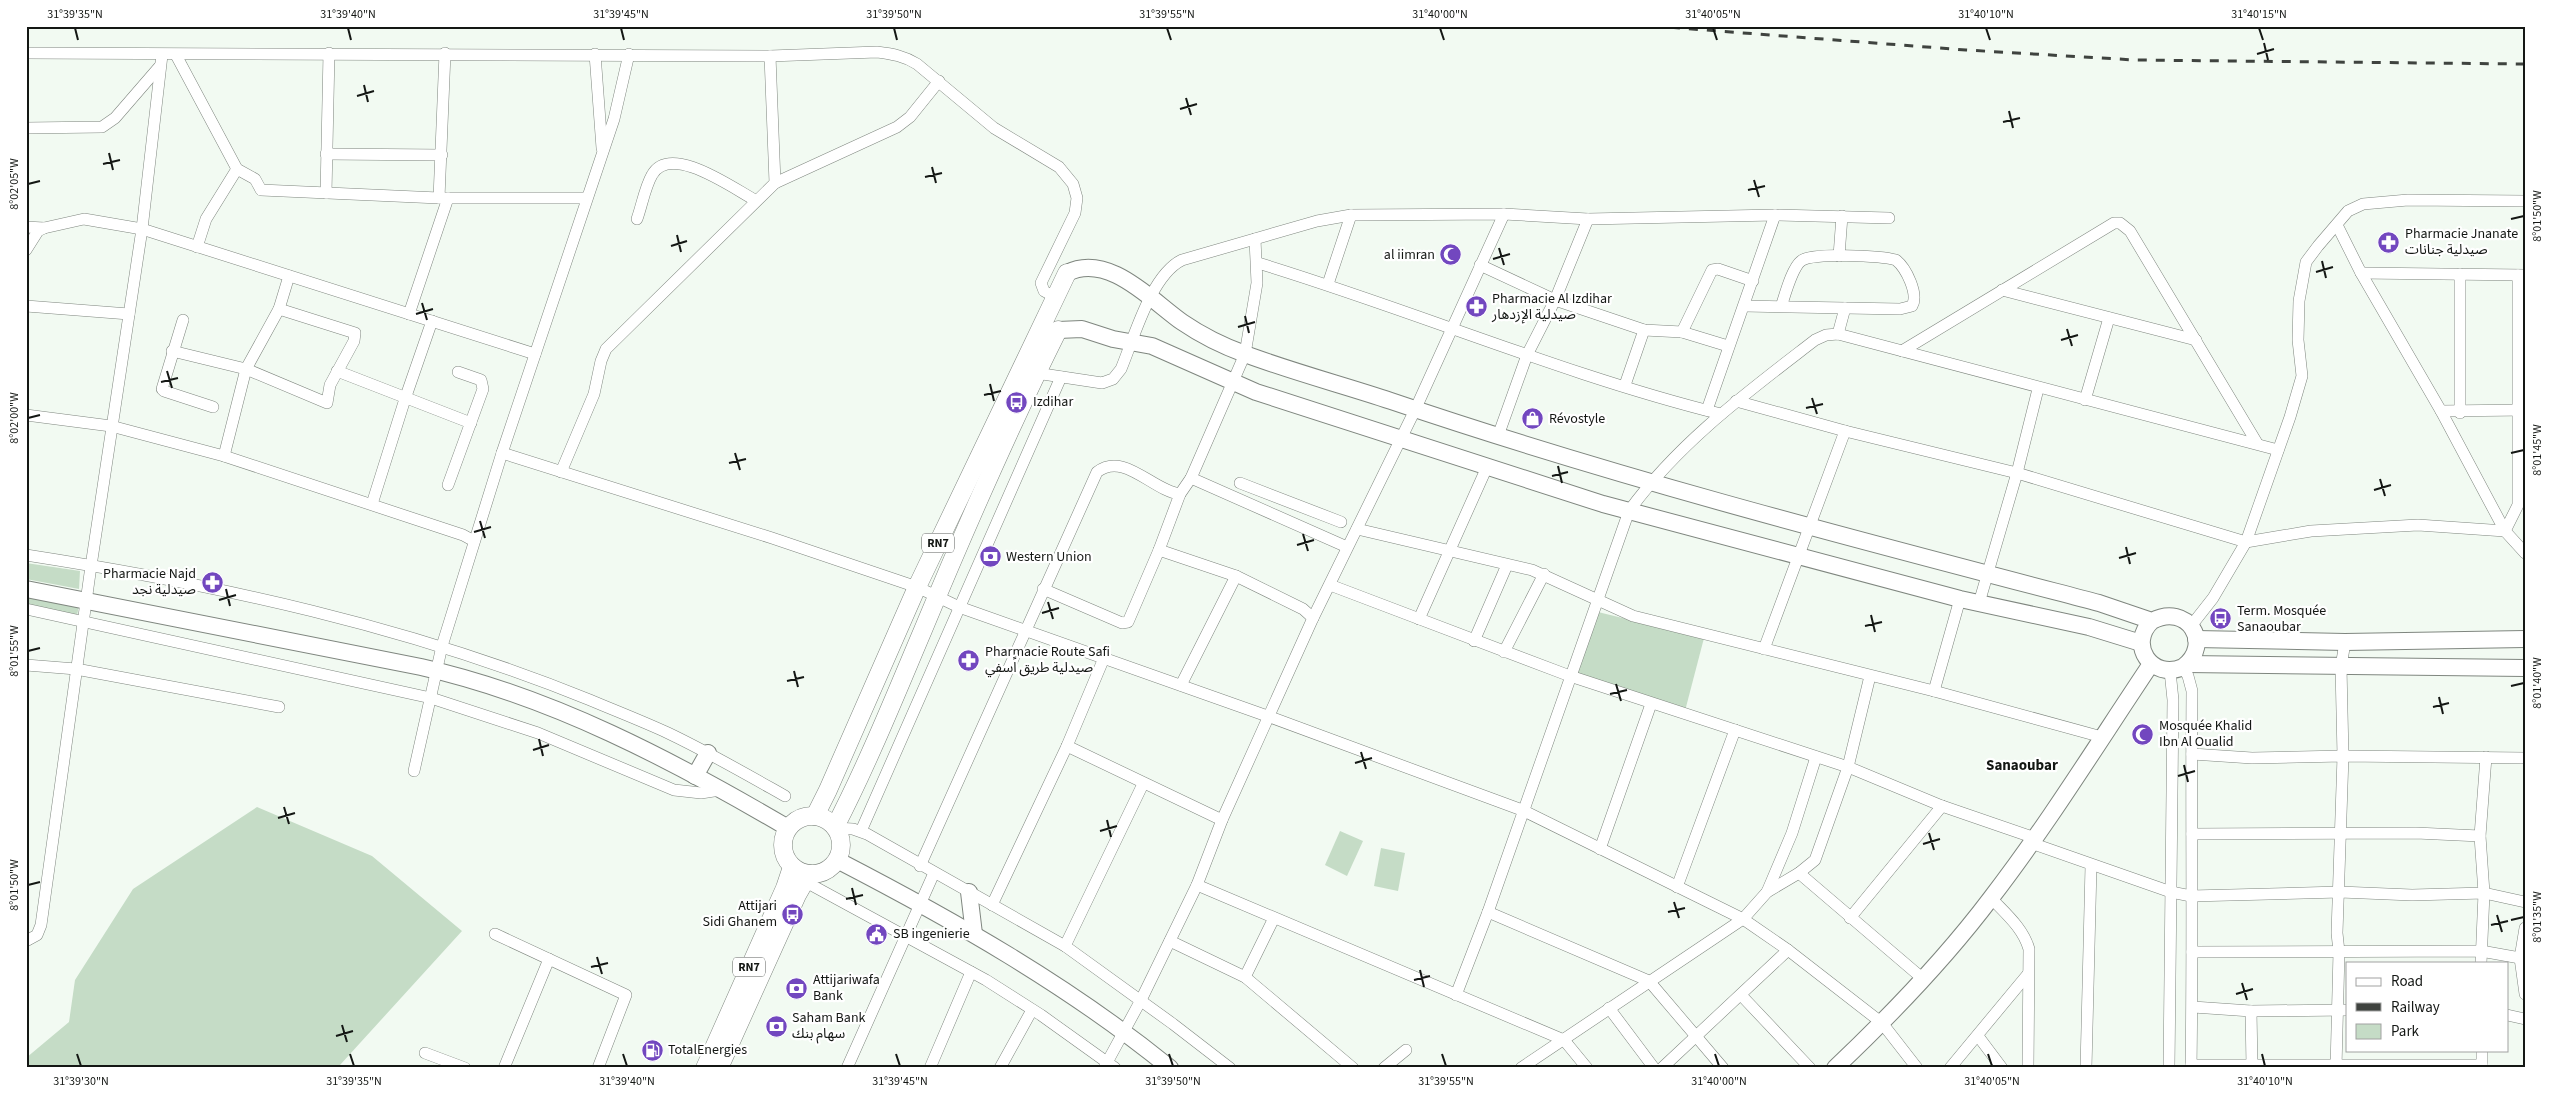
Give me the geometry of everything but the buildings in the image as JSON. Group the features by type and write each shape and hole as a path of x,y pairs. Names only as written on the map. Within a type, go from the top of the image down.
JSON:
{"main road":[{"path":"1067,273 1084,268 1110,273 1133,284 1196,331 1245,354 1415,410 1650,483 2099,603 2152,621"},
{"name":"RN7","path":"814,816 828,790 917,587 1067,273"},
{"path":"1058,330 1082,329 1103,336 1162,349 1232,383 1400,439 1629,511 1960,599 2089,627 2141,643"},
{"name":"RN7","path":"836,828 1036,374 1058,330"},
{"path":"26,588 437,671 503,690 572,717 646,750 788,828"},
{"path":"2180,668 2195,653 2193,632 2177,616 2160,617 2152,621 2144,631 2141,643 2145,658 2151,664 2180,668 2525,668"},
{"path":"2193,632 2345,642 2525,638"},
{"path":"1835,1068 1882,1023 1964,932 1991,898 2033,841 2151,664"},
{"path":"695,776 708,753"},
{"path":"814,816 826,819 836,828 841,841 837,860 825,871 806,877 792,867 783,848 788,828 797,820 814,816"},
{"path":"837,860 974,934 1124,1032 1170,1068"},
{"name":"RN7","path":"705,1068 785,888 792,867"},
{"name":"RN7","path":"720,1068 806,877"},
{"path":"969,892 974,934"}],"street":[{"path":"26,53 161,61 176,55 445,53 770,56 877,52 894,54 907,58 939,81 994,128 1059,167 1073,184 1077,198 1075,213 1041,283 1044,291 1055,296"},
{"path":"409,314 444,198 442,156 445,53"},
{"path":"326,193 329,54"},
{"path":"595,54 602,150"},
{"path":"414,771 442,646 502,453 618,103 629,54"},
{"path":"176,55 237,169 255,179 261,190 444,198 586,198"},
{"path":"770,56 775,183"},
{"path":"26,128 102,126 108,124 161,61"},
{"path":"26,941 37,934 41,925 90,566 142,229 161,61"},
{"path":"562,472 594,394 601,360 606,349 755,200 775,183 896,127 910,117 939,81"},
{"path":"326,154 442,156"},
{"path":"637,219 652,174 661,166 675,162 688,164 755,200"},
{"path":"196,247 206,219 237,169"},
{"path":"2193,632 2246,542 2302,376 2298,340 2299,301 2306,262 2348,211 2363,204 2408,200 2525,201"},
{"path":"806,877 905,937 971,972 1032,1010 1109,1066 1197,885 1222,820 1313,618 1415,410 1504,214"},
{"path":"1036,374 1108,382 1118,375 1151,297 1163,275 1177,262 1326,219 1351,215 1504,214 1588,219 1775,215 1889,218"},
{"path":"1328,284 1351,215"},
{"path":"1707,410 1728,346 1745,306 1775,215"},
{"path":"1839,256 1842,216"},
{"path":"26,228 44,228 84,219 142,229 536,354"},
{"path":"1498,436 1527,355 1555,300 1588,219"},
{"path":"1902,351 2114,223 2120,223 2130,231 2257,443"},
{"path":"2337,225 2361,273 2441,411 2505,531 2525,553"},
{"path":"26,250 38,231 44,228"},
{"path":"1043,589 1122,623 1128,622 1159,550 1180,494 1190,478 1245,354 1258,282 1255,239"},
{"path":"1745,306 1781,307 1845,308 1907,308 1912,306 1914,298 1907,274 1903,266 1896,260 1839,256 1802,259 1797,265 1781,307"},
{"path":"1258,263 1328,284 1527,355 1721,414"},
{"path":"1480,265 1555,300 1644,330 1682,332 1728,346"},
{"path":"1682,332 1712,270 1718,269 1753,280"},
{"path":"2361,273 2522,275 2521,505 2505,531"},
{"path":"2460,274 2460,413"},
{"path":"224,456 246,369 279,309 289,276"},
{"path":"2002,290 2196,340"},
{"path":"26,306 129,314"},
{"path":"1838,334 1845,308"},
{"path":"172,351 246,369 328,403 329,388 354,341 355,333 279,309"},
{"path":"2085,400 2109,318"},
{"path":"183,320 172,351 162,390 213,407"},
{"path":"372,504 432,321"},
{"path":"1625,385 1644,330"},
{"path":"1456,995 1488,912 1522,810 1629,511 1650,483 1721,414 1816,340 1826,335 1838,334 2278,450"},
{"path":"337,371 405,399 471,423"},
{"path":"448,485 484,384 481,380 458,372"},
{"path":"860,831 1061,377"},
{"path":"1979,603 2017,473 2038,388"},
{"path":"1736,401 1845,431 2017,473 2246,542 2311,531 2418,525 2505,531"},
{"path":"2441,411 2460,413 2522,410"},
{"path":"26,415 112,426 224,456 463,534 474,541"},
{"path":"1764,649 1845,431"},
{"path":"502,453 772,538 917,587 960,608 1181,685 1522,810 1743,919 1788,950 1882,1023 1917,1068"},
{"path":"920,866 1097,472 1103,466 1113,465 1125,468 1180,494"},
{"path":"1419,619 1487,467"},
{"path":"1190,478 1347,547"},
{"path":"1240,484 1341,522"},
{"path":"1289,521 1296,505"},
{"path":"1358,529 1544,574 1633,616 1934,691 2102,737"},
{"path":"1159,550 1236,576 1303,609 1313,618"},
{"path":"26,555 283,602 442,646 543,681 648,724 708,753 785,796"},
{"path":"1474,641 1507,565"},
{"path":"1504,652 1544,574"},
{"path":"1181,685 1236,576"},
{"path":"1330,585 1570,676 1848,768 2091,866 2171,892 2191,896 2340,892 2484,893 2525,902"},
{"path":"1934,691 1960,599"},
{"path":"26,609 431,698 538,733 674,790 692,793 720,790"},
{"path":"2336,1066 2342,1010 2337,934 2340,892 2343,756 2341,667 2345,642"},
{"path":"992,905 1067,746 1104,658"},
{"path":"26,665 76,669 279,706"},
{"path":"2180,668 2192,691 2191,896 2193,1007 2191,1066 2482,1066 2482,1052"},
{"path":"2169,1068 2173,700 2180,668"},
{"path":"1523,1067 1743,919 1767,892 1799,873 1815,860 1848,768 1870,676"},
{"path":"1600,849 1651,704"},
{"path":"1677,887 1735,730"},
{"path":"1067,746 1143,784 1222,820"},
{"path":"2192,754 2252,758 2343,756 2525,758"},
{"path":"1767,892 1792,833 1816,757"},
{"path":"2481,957 2484,893 2480,836 2486,757"},
{"path":"1065,946 1143,784"},
{"path":"1850,918 1942,806"},
{"path":"836,828 860,831 1065,946 1141,1000 1230,1068"},
{"path":"2192,834 2341,835 2416,833 2480,836"},
{"path":"2086,1068 2091,866"},
{"path":"847,1068 934,873"},
{"path":"1799,873 1922,978"},
{"path":"1197,885 1564,1040 1587,1068"},
{"path":"1991,898 2026,937 2029,949 2028,1068"},
{"path":"1488,912 1649,981 1723,1068"},
{"path":"1246,977 1274,918"},
{"path":"2525,928 2520,958 2525,994"},
{"path":"495,934 626,995 598,1068"},
{"path":"1170,941 1246,977 1353,1068"},
{"path":"1662,1068 1788,950"},
{"path":"2192,952 2339,952 2520,958"},
{"path":"504,1068 549,959"},
{"path":"930,1068 971,972"},
{"path":"1950,1068 2028,974"},
{"path":"1741,995 1810,1068"},
{"path":"2193,1007 2251,1011 2342,1010"},
{"path":"1609,1008 1654,1068"},
{"path":"1000,1068 1032,1010"},
{"path":"2251,1011 2252,1066"},
{"path":"2508,1015 2525,1019"},
{"path":"1978,1036 2002,1068"},
{"path":"1384,1068 1406,1050"},
{"path":"425,1053 465,1068"}],"green space":[{"path":"26,563 80,571 79,589 26,579"},
{"path":"26,597 79,606 77,615 26,606"},
{"path":"1598,612 1704,638 1685,711 1571,673"},
{"path":"257,807 372,856 462,931 340,1065 341,1068 26,1068 26,1058 69,1022 75,980 133,889"},
{"path":"1340,831 1363,841 1347,876 1325,865"},
{"path":"1381,848 1405,853 1398,891 1374,886"}],"railway":[{"path":"1653,26 1966,50 2135,60 2525,64"}],"place":[{"name":"Pharmacie Jnanate صيدلية جنانات","path":"2389,242"},
{"name":"al iimran","path":"1451,255"},
{"name":"Pharmacie Al Izdihar صيدلية الإزدهار","path":"1476,307"},
{"name":"Izdihar","path":"1017,402"},
{"name":"Révostyle","path":"1533,419"},
{"name":"Western Union","path":"990,557"},
{"name":"Pharmacie Najd صيدلية نجد","path":"212,582"},
{"name":"Term. Mosquée Sanaoubar","path":"2221,619"},
{"name":"Pharmacie Route Safi صيدلية طريق اًسفي","path":"969,660"},
{"name":"Mosquée Khalid Ibn Al Oualid","path":"2143,734"},
{"name":"Attijari Sidi Ghanem","path":"793,914"},
{"name":"SB ingenierie","path":"877,934"},
{"name":"Attijariwafa Bank","path":"797,988"},
{"name":"Saham Bank سهام بنك","path":"776,1026"},
{"name":"TotalEnergies","path":"652,1050"}],"district":[{"name":"Sanaoubar","path":"2022,765"}]}
